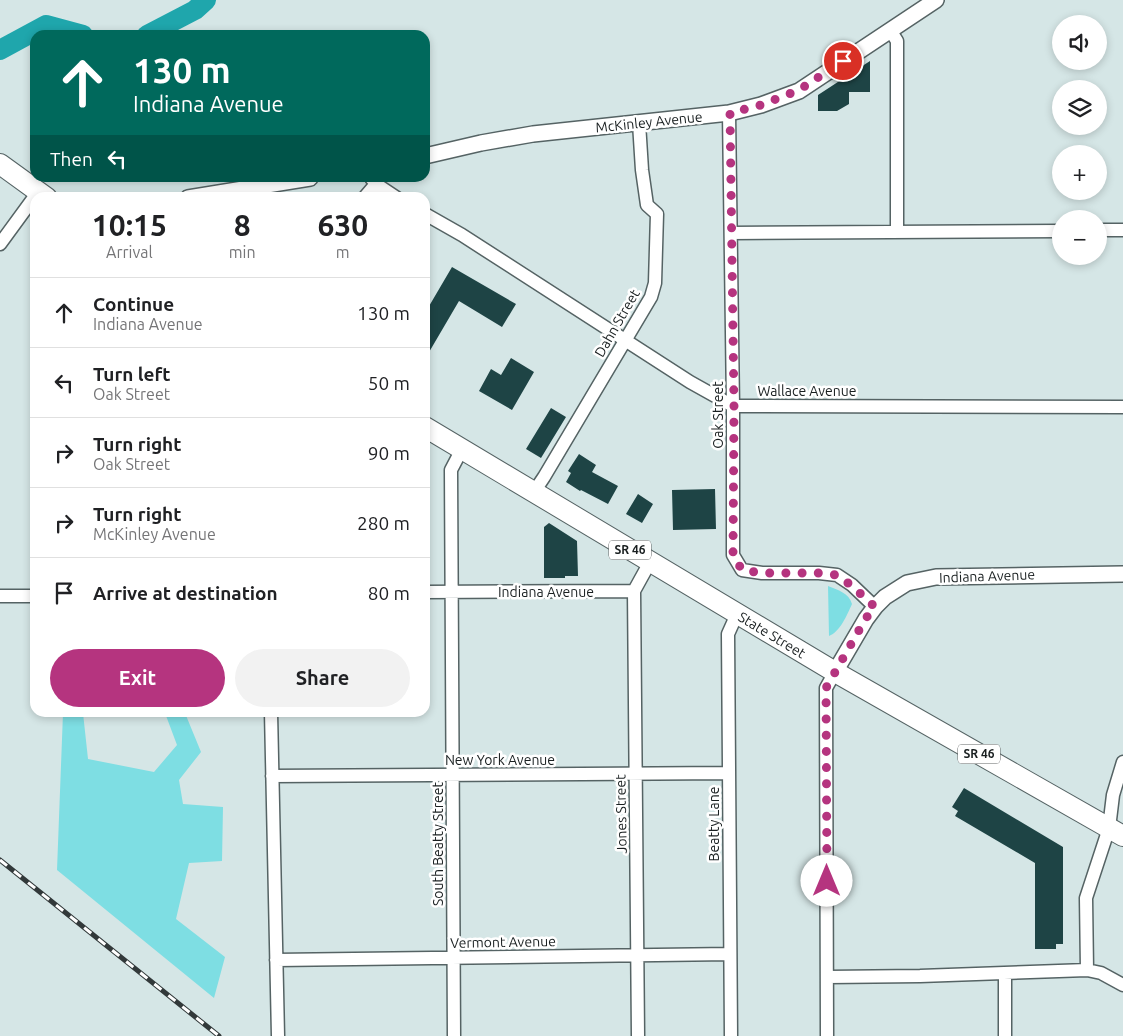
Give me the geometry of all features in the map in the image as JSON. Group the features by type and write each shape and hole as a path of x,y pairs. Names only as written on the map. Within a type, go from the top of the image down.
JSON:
{"highway":[{"path":"0,164 38,192"},
{"name":"State Street","path":"430,430 835,672 1116,832"}],"street":[{"name":"McKinley Avenue","path":"430,155 533,134 730,113 761,105 799,90 936,0"},
{"path":"890,30 898,42 897,231"},
{"name":"Oak Street","path":"730,113 734,406 733,555 742,570 762,573 819,573 837,575 875,607"},
{"name":"Dahn Street","path":"534,492 651,297 655,283 657,214 647,205 642,170 639,123"},
{"path":"225,192 286,182"},
{"path":"378,182 390,192"},
{"path":"0,244 30,209"},
{"name":"Wallace Avenue","path":"430,217 462,235 690,382 734,406 1123,407"},
{"path":"1107,230 1123,230"},
{"path":"731,233 1052,231"},
{"name":"South Beatty Street","path":"454,1036 451,470 462,449"},
{"path":"634,591 650,562"},
{"name":"Indiana Avenue","path":"835,672 866,618 875,607 885,597 908,583 936,577 1123,574"},
{"name":"Indiana Avenue","path":"430,592 634,591"},
{"name":"Jones Street","path":"634,591 638,1036"},
{"path":"0,596 30,596"},
{"name":"Beatty Lane","path":"731,1036 728,634 737,614"},
{"path":"827,1036 826,688 835,672"},
{"path":"271,717 278,1036"},
{"path":"1087,970 1086,898 1116,832 1114,795 1123,762"},
{"name":"New York Avenue","path":"272,776 729,773"},
{"name":"Vermont Avenue","path":"276,960 730,954"},
{"path":"828,977 1005,974 1087,970 1101,974 1123,985"},
{"path":"1005,974 1006,1036"}],"shaded area":[{"path":"828,586 846,595 852,604 840,627 829,636"},
{"path":"63,717 83,717 88,759 154,772 177,745 166,717 187,717 201,752 179,780 183,804 223,807 222,861 189,863 176,919 225,957 214,998 57,870"}],"building":[{"path":"870,61 870,92 849,92 849,104 837,111 818,111 818,95"},
{"path":"452,267 516,304 502,327 459,301 430,350 430,304"},
{"path":"511,358 534,372 512,410 479,391 491,369 501,375"},
{"path":"551,408 566,417 541,458 526,449"},
{"path":"579,454 596,465 592,472 618,486 608,504 566,482 571,473 568,471"},
{"path":"715,489 716,529 673,530 672,490"},
{"path":"638,494 653,504 642,523 626,514"},
{"path":"549,523 577,541 578,576 544,578 544,527"},
{"path":"964,788 1063,847 1063,944 1056,944 1056,949 1035,949 1035,863 955,816 958,811 952,807"}],"waterway":[{"path":"157,30 195,10 206,0"},
{"path":"37,30 46,25 64,30"},
{"path":"0,50 30,34"}],"railway":[{"path":"0,860 219,1036"}],"route":[{"path":"827,881 826,688 866,618 875,607 837,575 819,573 762,573 742,570 733,555 734,406 730,113 761,105 799,90 843,61"}]}
